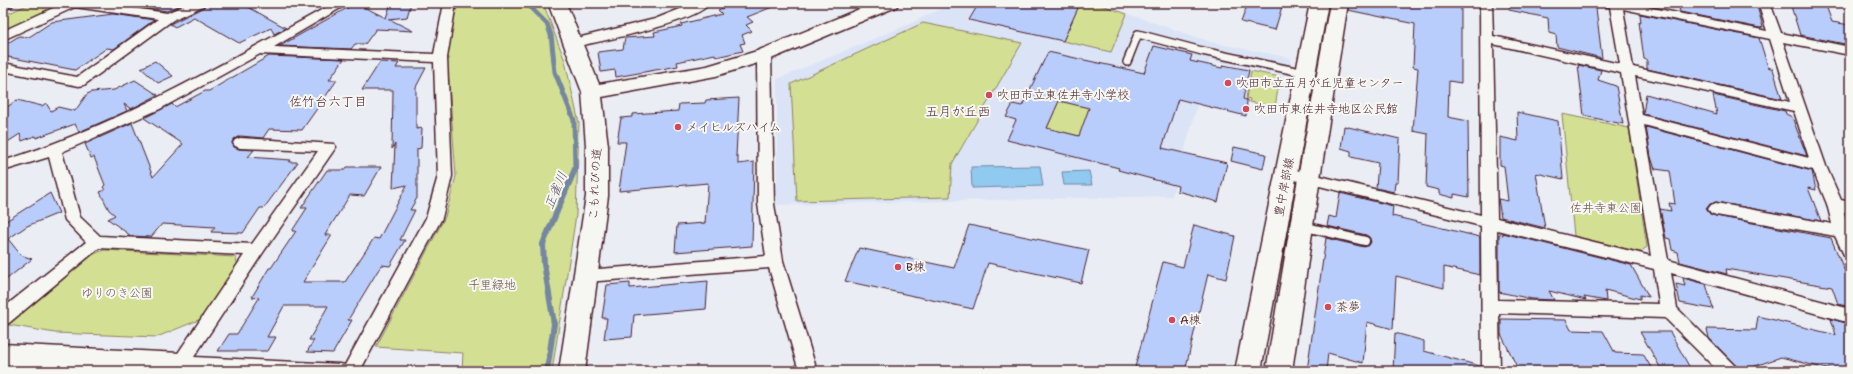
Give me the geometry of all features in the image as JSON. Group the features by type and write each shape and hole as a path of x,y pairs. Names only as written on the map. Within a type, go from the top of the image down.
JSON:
{"street":[{"path":"3,36 74,3 169,17"},
{"path":"3,67 79,82 169,17 199,3"},
{"path":"3,166 54,150 156,106 343,3"},
{"path":"351,371 434,218 445,176 440,58 450,3"},
{"name":"こもれびの道","path":"557,3 592,92 597,146 597,196 572,371"},
{"path":"592,92 709,72 764,55 890,3"},
{"name":"豊中岸部線","path":"1248,371 1319,3"},
{"name":"豊中岸部線","path":"1279,371 1309,178 1340,3"},
{"path":"1486,3 1491,371"},
{"path":"1764,3 1819,166 1835,204 1841,231 1850,251"},
{"path":"1730,371 1669,311 1628,71 1612,4 1850,52"},
{"path":"574,43 647,25 696,5"},
{"path":"1487,39 1799,108"},
{"path":"258,50 440,58"},
{"path":"764,55 766,204 775,261 808,371"},
{"path":"1636,118 1819,166"},
{"path":"178,368 256,250 329,147 240,142"},
{"path":"54,150 73,220 96,242 256,250"},
{"path":"1287,173 1660,264 1850,316"},
{"path":"1835,204 1850,208"},
{"path":"1716,208 1841,231"},
{"path":"3,318 96,242"},
{"path":"586,276 775,261"},
{"path":"1491,306 1669,311"},
{"path":"4,356 178,368 340,371"}],"lane":[{"path":"1127,62 1138,34 1202,51 1306,73"},
{"path":"1302,226 1365,241"}],"shaded area":[{"name":"吹田市立東佐井寺小学校","path":"952,3 1096,3 1211,42 1291,58 1287,76 1210,60 1172,196 777,205 777,79 909,24"}],"green space":[{"path":"31,3 64,3 3,31 3,16"},
{"name":"千里緑地","path":"457,3 543,3 565,61 579,123 576,215 552,371 462,371 463,353 376,347 445,217 456,176 447,57"},
{"path":"1080,3 1096,3 1127,14 1111,52 1063,41"},
{"path":"923,23 1022,43 952,164 950,197 797,201 791,84"},
{"path":"1251,71 1280,77 1275,107 1249,102 1250,99 1246,98"},
{"path":"1069,77 1126,147 1058,131 1052,144 1041,142"},
{"name":"佐井寺東公園","path":"1562,114 1629,128 1647,247 1640,252 1574,236"},
{"name":"ゆりのき公園","path":"104,250 235,257 238,265 201,319 157,337 55,333 3,324 84,258"}],"water":[{"path":"1040,166 1043,186 972,188 971,167"},
{"path":"1089,171 1092,185 1064,185 1062,172"}],"building":[{"path":"137,3 185,3 167,11 145,8"},
{"path":"206,3 241,3 286,28 274,34 271,28 239,43 194,17 175,27 170,24 204,7"},
{"path":"356,3 386,18 391,3 411,3 407,17 389,19 413,31 376,29 365,44 355,44 351,49 280,46"},
{"path":"735,3 780,4 747,17 753,22 746,25 752,31 742,35 745,43 740,44 743,51 716,57 715,54 677,62 678,66 616,77 615,70 601,72 598,52 623,49 625,38 655,36 654,32 682,26 681,24 722,14 718,10"},
{"path":"979,3 1054,3 1078,8 1063,41 969,20"},
{"path":"1248,3 1283,3 1275,30 1241,22"},
{"path":"1349,3 1461,3 1461,83 1449,81 1448,117 1468,121 1469,197 1454,194 1454,198 1439,194 1439,190 1426,187 1428,134 1413,131 1418,68 1413,67 1415,24 1348,10"},
{"path":"1510,3 1568,3 1596,8 1602,58 1557,47 1556,35 1549,33 1548,18 1509,10"},
{"path":"1678,3 1756,3 1763,27 1760,28 1680,12"},
{"path":"1790,3 1825,3 1832,22 1850,25 1850,45 1800,35"},
{"path":"113,14 154,20 114,49 107,48 75,70 3,56 3,46 19,36 29,37 52,22"},
{"path":"1640,14 1759,38 1768,67 1773,69 1782,99 1647,69 1647,60 1644,59 1639,22 1641,23"},
{"path":"1154,46 1192,55 1190,61 1222,68 1223,65 1249,70 1243,99 1247,100 1246,116 1178,99 1162,148 1227,163 1218,202 1177,191 1178,186 1118,170 1119,168 1007,140 1016,120 1006,117 1013,104 1022,106 1048,52 1144,73","holes":["1059,101 1089,108 1079,136 1047,128"]},
{"path":"269,56 344,59 329,80 337,80 302,130 269,129 263,138 240,136 232,142 234,147 239,149 254,150 248,157 291,160 289,162 298,162 264,208 260,208 243,233 211,232 215,227 162,224 151,237 131,236 108,219 115,215 109,210 100,192 105,190 103,187 105,185 94,157 91,158 85,144 132,123 153,177 183,144 144,118 172,104 175,107 205,91 209,91"},
{"path":"155,61 173,76 158,83 141,68"},
{"path":"380,62 399,63 396,68 426,68 416,87 416,129 422,128 421,148 417,149 417,198 410,210 415,210 400,240 405,240 390,266 382,265 377,272 348,320 352,320 333,353 307,352 314,340 309,340 328,306 284,306 267,337 276,337 268,351 218,351 229,334 237,334 259,298 252,297 269,268 271,268 296,231 292,231 307,208 301,208 327,170 345,170 347,167 381,167 364,196 350,195 325,235 332,235 303,282 345,282 374,238 379,239 407,185 393,188 395,144 392,149 393,90 362,90"},
{"path":"1578,65 1601,70 1598,80 1616,86 1623,124 1584,116"},
{"path":"135,80 158,95 131,109 124,104 127,111 79,132 75,124 36,138 35,136 22,141 20,134 3,145 3,110 17,100 42,106 46,103 51,111 58,107 75,111 87,94 92,92 114,90"},
{"path":"1646,94 1717,114 1713,95 1785,111 1786,114 1792,117 1807,156 1643,114"},
{"path":"739,98 736,156 738,156 738,164 754,162 752,246 675,252 677,225 705,223 708,183 619,191 626,142 617,142 621,118 632,117 632,114 678,111 679,104 705,103 706,100"},
{"path":"1517,112 1558,121 1563,179 1536,173 1545,228 1501,217 1498,199 1508,201 1504,166 1500,165 1500,137 1518,141"},
{"path":"1344,126 1400,139 1398,182 1395,182 1394,192 1376,188 1378,163 1351,157 1351,151 1341,148"},
{"path":"1646,127 1812,171 1816,190 1808,188 1821,221 1716,202 1710,204 1706,209 1710,214 1716,216 1831,238 1850,284 1850,307 1838,304 1832,287 1726,269 1727,274 1680,262 1678,252 1672,250 1670,239 1666,238 1660,209 1671,211 1669,203 1675,204 1670,171 1655,169 1651,157"},
{"path":"1234,147 1266,154 1263,169 1231,161"},
{"path":"50,193 59,213 27,226 8,239 21,255 32,259 3,282 3,223"},
{"path":"1340,193 1393,206 1392,216 1480,237 1480,275 1444,267 1444,288 1396,276 1393,329 1367,322 1363,363 1328,353 1326,371 1307,371 1326,238 1364,247 1369,245 1371,242 1369,237 1366,235 1327,226 1329,216 1336,218"},
{"name":"B棟","path":"969,225 1089,250 1081,283 988,263 973,309 845,281 859,248 954,268"},
{"name":"A棟","path":"1194,225 1235,236 1226,279 1208,274 1185,371 1134,371 1163,262 1183,267"},
{"path":"1503,233 1631,265 1649,297 1640,295 1640,299 1605,290 1606,301 1584,297 1586,300 1549,291 1554,300 1532,299 1499,292 1499,234 1503,235"},
{"path":"1683,278 1706,284 1713,309 1680,303 1676,284 1685,286"},
{"path":"708,281 706,309 634,315 632,337 604,339 607,318 602,318 607,285 630,283 630,288"},
{"path":"1758,316 1836,335 1831,319 1850,324 1850,371 1835,371 1781,357 1741,371 1709,338 1707,329 1756,330"},
{"path":"1501,319 1566,320 1571,330 1603,331 1615,353 1643,354 1652,369 1592,367 1593,371 1519,371 1501,334"},
{"path":"1640,332 1670,332 1690,368 1660,367"},
{"path":"1395,333 1424,341 1424,351 1480,366 1479,371 1393,371"}],"waterway":[{"name":"正雀川","path":"526,3 547,24 551,35 555,72 574,120 575,169"},
{"name":"正雀川","path":"547,371 554,324 544,264 543,244 575,169"}],"place":[{"name":"吹田市立五月が丘児童センター","path":"1228,83"},
{"name":"吹田市立東佐井寺小学校","path":"989,95"},
{"name":"吹田市東佐井寺地区公民館","path":"1246,109"},
{"name":"メイヒルズハイム","path":"678,127"},
{"name":"B棟","path":"898,267"},
{"name":"茶夢","path":"1328,307"},
{"name":"A棟","path":"1172,320"}],"district":[{"name":"佐竹台六丁目","path":"328,101"},
{"name":"五月が丘西","path":"958,111"}]}
